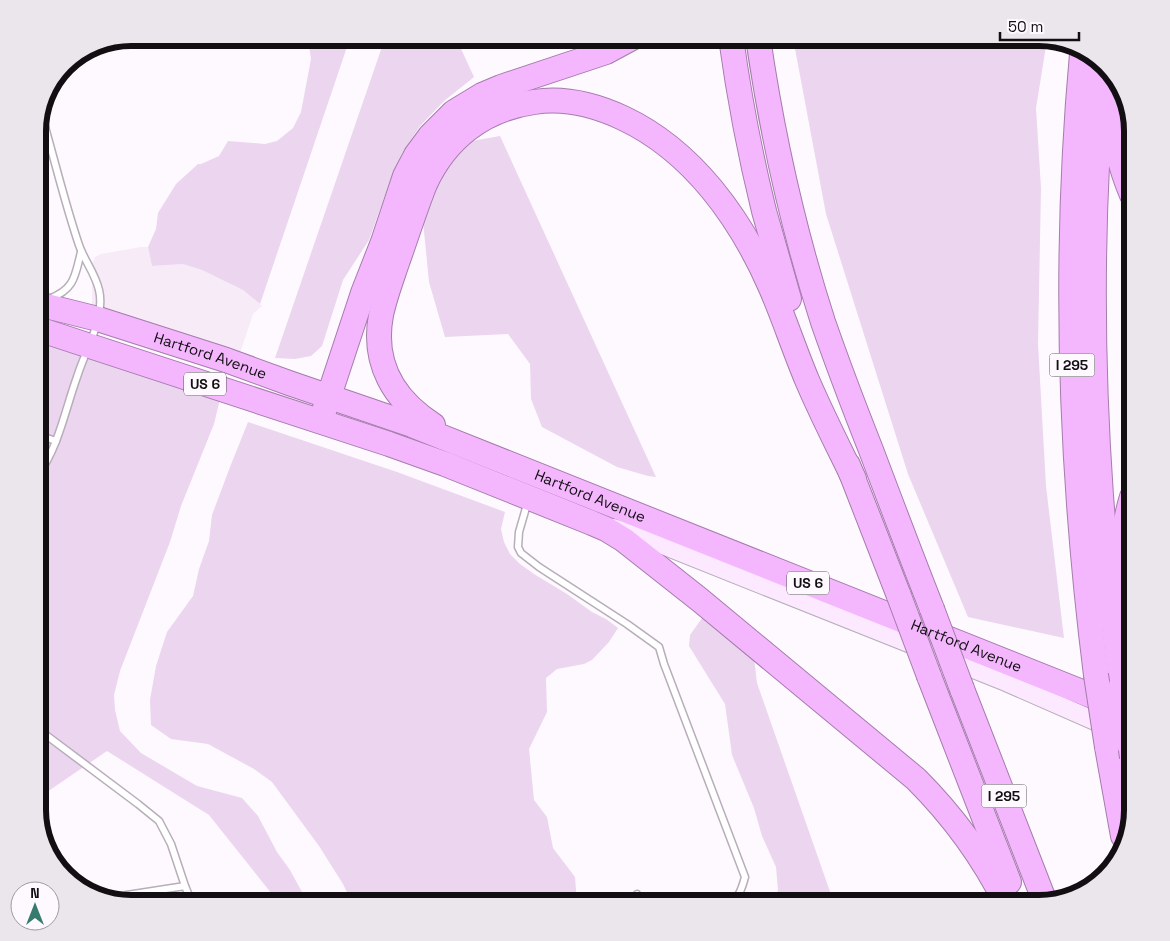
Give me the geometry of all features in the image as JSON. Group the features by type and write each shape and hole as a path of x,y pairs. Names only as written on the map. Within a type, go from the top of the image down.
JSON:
{"highway":[{"path":"321,421 363,293 383,242 405,176 416,154 430,136 454,112 482,95 606,52 617,46"},
{"path":"732,46 748,137 764,210 807,356 1013,895"},
{"name":"I 295","path":"759,46 782,173 820,310 839,366 1042,895"},
{"name":"I 295","path":"1082,58 1076,135 1071,289 1072,366 1080,521 1096,675 1121,828"},
{"path":"1103,76 1095,225 1095,370 1102,506 1124,705"},
{"path":"1110,86 1111,116 1124,174"},
{"path":"483,452 426,421 410,409 397,394 387,376 381,357 379,336 381,314 425,184 434,166 446,149 468,128 500,110 528,102 559,100 597,107 644,128 686,161 712,190 736,224 764,274 808,382 854,479"},
{"name":"Hartford Avenue","path":"46,305 98,319 226,360 412,425 1124,710"},
{"name":"Hartford Avenue","path":"46,332 412,452 584,520"},
{"name":"US 6","path":"584,520 614,533 640,552 916,779 965,834 986,866 1001,895"},
{"path":"1121,685 1119,573 1124,532"}],"main road":[{"name":"Hartford Avenue","path":"584,520 635,534 988,675 1124,734"}],"lane":[{"path":"46,131 81,252 90,267 99,290 98,319 56,441 46,464"},
{"path":"46,300 59,295 71,284 81,252"},
{"path":"46,438 56,441"},
{"path":"529,498 519,532 518,547 521,553 659,647 745,877 738,895"},
{"path":"46,735 159,821 171,844 188,895"},
{"path":"129,895 185,886"}],"shaded area":[{"path":"309,46 347,46 260,304 243,290 202,270 183,264 152,266 148,247 156,229 158,213 176,184 198,164 219,156 228,141 265,144 277,141 293,128 301,112 311,59"},
{"path":"382,46 460,46 474,77 444,101 420,126 402,153 369,240 343,280 322,346 311,356 295,359 275,358"},
{"path":"794,46 1046,47 1036,108 1041,188 1038,344 1046,486 1064,638 968,617 908,474 826,214"},
{"path":"500,136 656,477 617,467 542,427 531,399 530,364 508,334 445,337 429,282 423,221 427,205 452,157 472,141"},
{"path":"148,247 152,266 183,264 202,270 243,290 262,306 253,314 240,353 90,309 92,302 92,265 95,257 101,254"},
{"path":"46,333 221,395 214,424 181,506 170,542 120,671 114,695 115,710 120,731 141,753 197,786 242,798 258,816 277,852 290,870 304,895 273,895 209,815 107,751 47,792"},
{"path":"248,422 397,472 505,512 501,529 504,542 510,554 534,574 618,628 609,642 592,660 584,664 557,669 546,678 547,712 529,749 534,800 547,817 553,848 575,877 576,895 348,895 319,846 272,782 254,769 208,744 171,739 151,725 150,700 156,666 167,632 193,596 199,569 209,541 212,515"},
{"path":"707,611 753,649 757,683 831,895 776,895 778,890 776,867 762,836 754,808 732,755 725,704 689,646 690,635"}]}
